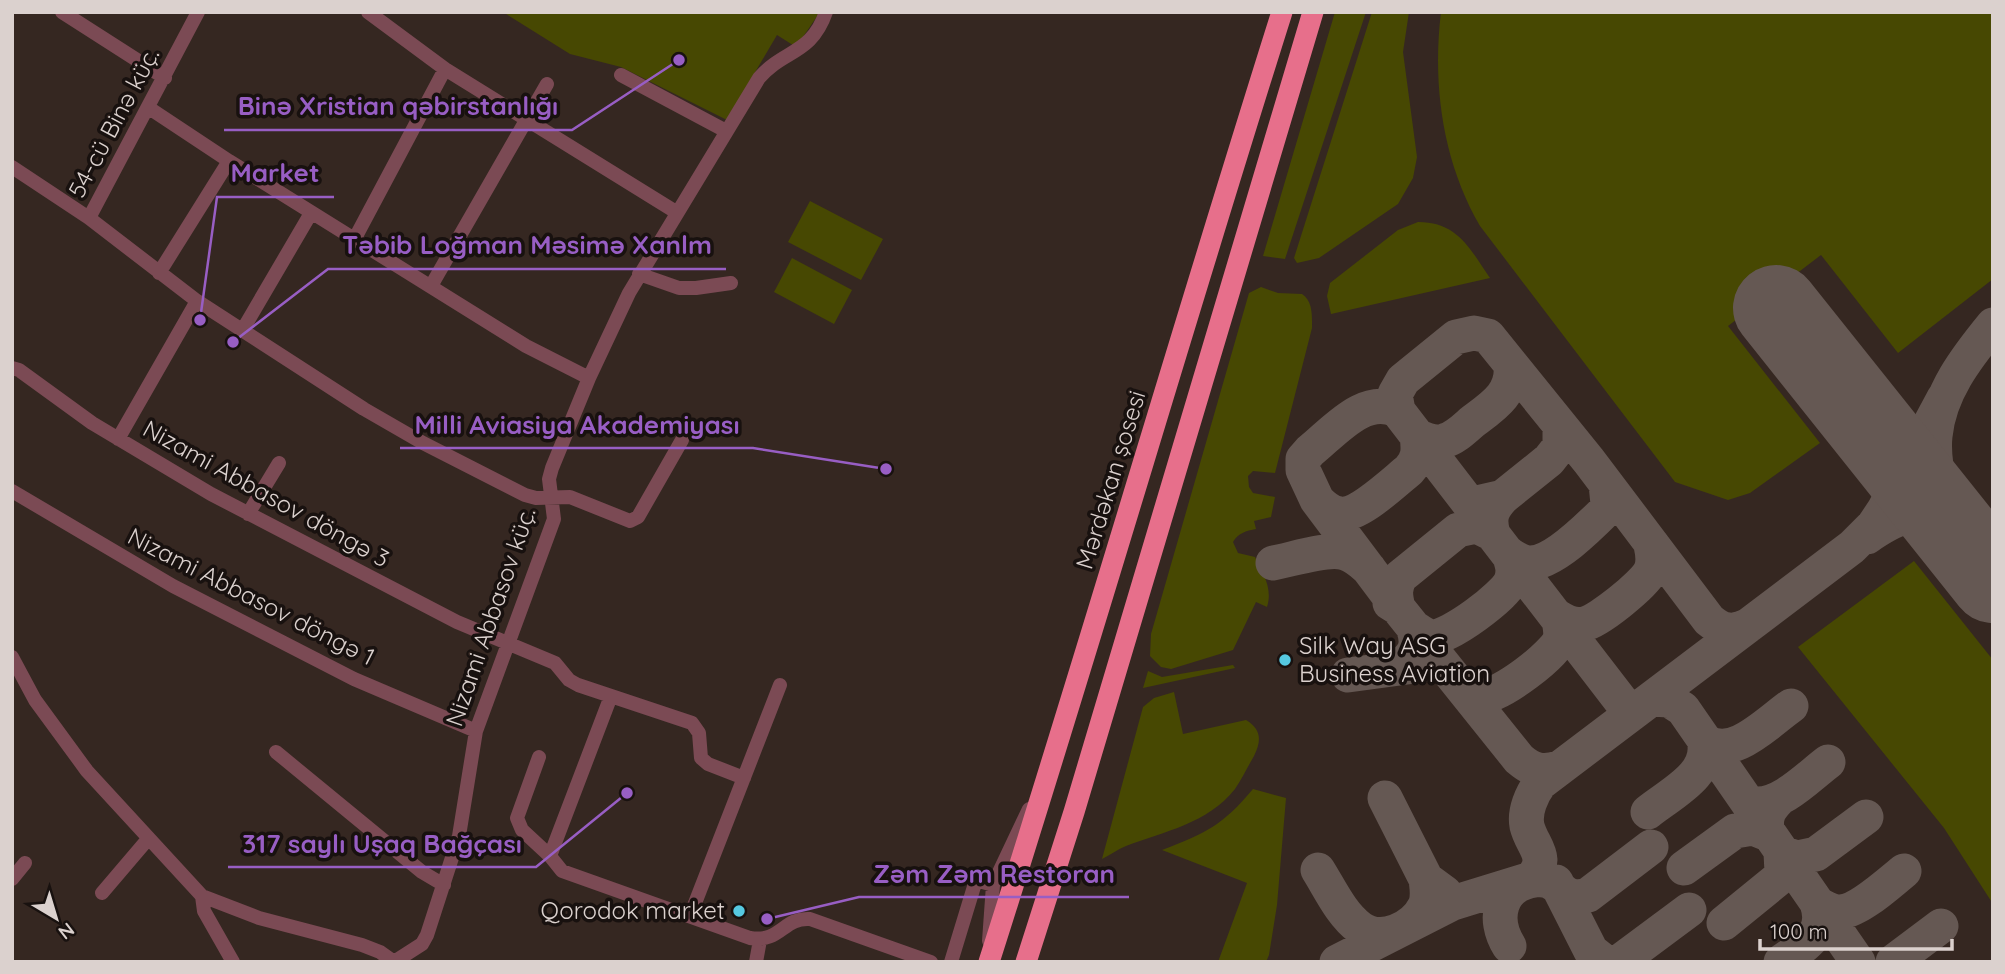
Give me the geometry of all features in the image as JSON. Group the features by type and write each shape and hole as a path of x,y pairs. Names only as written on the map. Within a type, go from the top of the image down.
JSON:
{"highway":[{"name":"Mərdəkan şosesi","path":"988,962 1055,754 1282,12"},
{"path":"1027,962 1313,12"}],"street":[{"path":"62,12 165,78"},
{"name":"54-cü Binə küç.","path":"89,218 198,12"},
{"path":"368,12 445,69 676,212"},
{"name":"Nizami Abbasov küç.","path":"394,962 422,944 444,885 463,820 476,731 554,519 549,479 589,378 639,274 764,72 806,45 816,34 826,12"},
{"path":"1262,76 1276,12"},
{"path":"355,240 445,69"},
{"path":"621,75 726,131"},
{"path":"431,286 547,83"},
{"path":"149,108 311,213 526,346 589,378"},
{"path":"159,273 229,161"},
{"path":"12,167 89,218 159,273 242,331 364,409 423,443 525,495 536,498 570,497 630,521 638,517 682,440"},
{"path":"242,331 311,213"},
{"path":"639,274 679,288 731,283"},
{"path":"118,439 197,301"},
{"name":"Nizami Abbasov döngə 3","path":"12,368 19,370 92,424 248,514 457,622 555,663 569,680 578,685 692,723 699,733 701,758 708,764 744,778"},
{"path":"248,514 279,463"},
{"name":"Nizami Abbasov döngə 1","path":"12,491 173,586 354,678 476,731"},
{"path":"12,657 57,732 102,788 202,896 259,918 362,945 380,952 394,962"},
{"path":"690,916 780,685"},
{"path":"550,856 611,696"},
{"path":"276,752 422,872 444,885"},
{"path":"988,962 993,885 1055,754"},
{"path":"539,757 517,818 522,830 550,856 562,872 750,938 760,940 773,936 793,921 810,919 931,962"},
{"path":"102,893 148,839"},
{"path":"12,879 25,863"},
{"path":"951,962 976,880 993,885"},
{"path":"202,896 204,911 231,961"},
{"path":"756,962 760,940"}],"shaded area":[{"path":"503,12 820,12 796,47 777,35 727,120 621,67 570,54"},
{"path":"1335,12 1366,12 1285,259 1263,256"},
{"path":"1372,12 1409,12 1403,52 1417,157 1413,178 1398,204 1319,258 1297,263 1294,258"},
{"path":"1441,12 1993,12 1993,279 1898,353 1821,255 1728,326 1820,443 1750,493 1728,500 1675,482 1480,226 1467,201 1449,150 1443,123 1438,68"},
{"path":"810,201 883,239 861,280 788,242"},
{"path":"1418,222 1443,227 1462,239 1490,278 1331,314 1327,296 1330,283 1398,230"},
{"path":"792,258 852,290 834,324 774,292"},
{"path":"1261,287 1278,293 1302,294 1310,305 1312,319 1312,328 1275,473 1253,471 1248,476 1249,487 1253,493 1275,497 1271,517 1254,521 1256,529 1237,536 1233,542 1238,553 1255,557 1268,587 1269,600 1267,607 1256,602 1233,650 1171,669 1161,667 1150,656 1151,634 1249,293"},
{"path":"1914,561 1993,660 1993,904 1944,828 1798,647"},
{"path":"1233,665 1235,668 1143,688 1148,671 1162,677"},
{"path":"1174,692 1183,734 1246,720 1255,727 1259,735 1257,750 1235,789 1212,811 1185,825 1126,846 1102,859 1143,707 1154,698"},
{"path":"1253,789 1286,798 1277,905 1269,955 1266,962 1218,962 1247,883 1162,850 1212,827 1232,812"}],"taxiway":[{"path":"1947,523 1934,447 1938,420 1955,377 1993,325"},
{"path":"1398,411 1395,394 1403,380 1456,337 1474,333 1488,336 1589,461 1709,620 1728,630 1749,625"},
{"path":"1317,500 1330,511 1340,514 1357,510 1366,504 1409,470 1417,454 1417,436 1434,442 1448,440 1494,405 1509,384 1511,365"},
{"path":"1337,962 1453,903 1531,879 1537,871 1540,858 1529,833 1527,814 1540,783 1852,547 1874,525 1884,510 1944,398"},
{"path":"1559,768 1538,770 1519,759 1398,608 1317,500 1303,470 1303,459 1340,425 1374,407 1398,411 1631,714"},
{"path":"1481,502 1503,497 1549,460 1560,446 1560,427"},
{"path":"1509,554 1530,563 1560,551 1605,511 1608,504 1606,484"},
{"path":"1390,603 1398,608 1396,592 1400,577 1458,530 1477,526 1493,534 1492,514 1503,497"},
{"path":"1867,537 1887,524 1905,517 1924,516 1947,523"},
{"path":"1558,617 1571,623 1584,624 1620,602 1650,572 1653,562 1651,545"},
{"path":"1273,563 1319,553 1338,552 1352,556 1369,569"},
{"path":"1398,667 1409,659 1416,645 1413,627 1432,637 1451,631 1476,615 1507,588 1513,567 1509,554"},
{"path":"1463,689 1483,696 1526,674 1548,655 1560,639 1558,617"},
{"path":"1348,675 1422,665"},
{"path":"1651,699 1669,700 1683,709 1858,962"},
{"path":"1648,812 1696,773 1705,752 1704,740 1715,746 1737,743 1760,730 1791,706"},
{"path":"1756,804 1785,795 1828,762"},
{"path":"1385,798 1426,879 1445,893"},
{"path":"1684,868 1735,831 1753,828 1768,834 1768,815 1779,799"},
{"path":"1724,923 1778,879 1782,872 1781,853 1797,858 1816,854 1866,817"},
{"path":"1509,946 1500,915 1506,896 1513,889 1523,883 1544,880 1571,896 1588,895 1651,847"},
{"path":"1318,870 1347,916 1368,933 1377,934 1387,934 1405,927 1420,914 1427,899 1426,879"},
{"path":"1817,903 1837,912 1845,911 1872,897 1904,871"},
{"path":"1556,882 1591,951 1605,962"},
{"path":"1781,962 1817,931 1820,914 1817,903"},
{"path":"1619,962 1689,910"},
{"path":"1893,962 1941,926"}],"runway":[{"path":"1776,308 1993,580"}],"place":[{"name":"Binə Xristian qəbirstanlığı","path":"679,60"},
{"name":"Market","path":"200,320"},
{"name":"Təbib Loğman Məsimə Xanlm","path":"233,342"},
{"name":"Milli Aviasiya Akademiyası","path":"886,469"},
{"name":"Silk Way ASG Business Aviation","path":"1285,660"},
{"name":"317 saylı Uşaq Bağçası","path":"627,793"},
{"name":"Qorodok market","path":"739,911"},
{"name":"Zəm Zəm Restoran","path":"767,919"}]}
